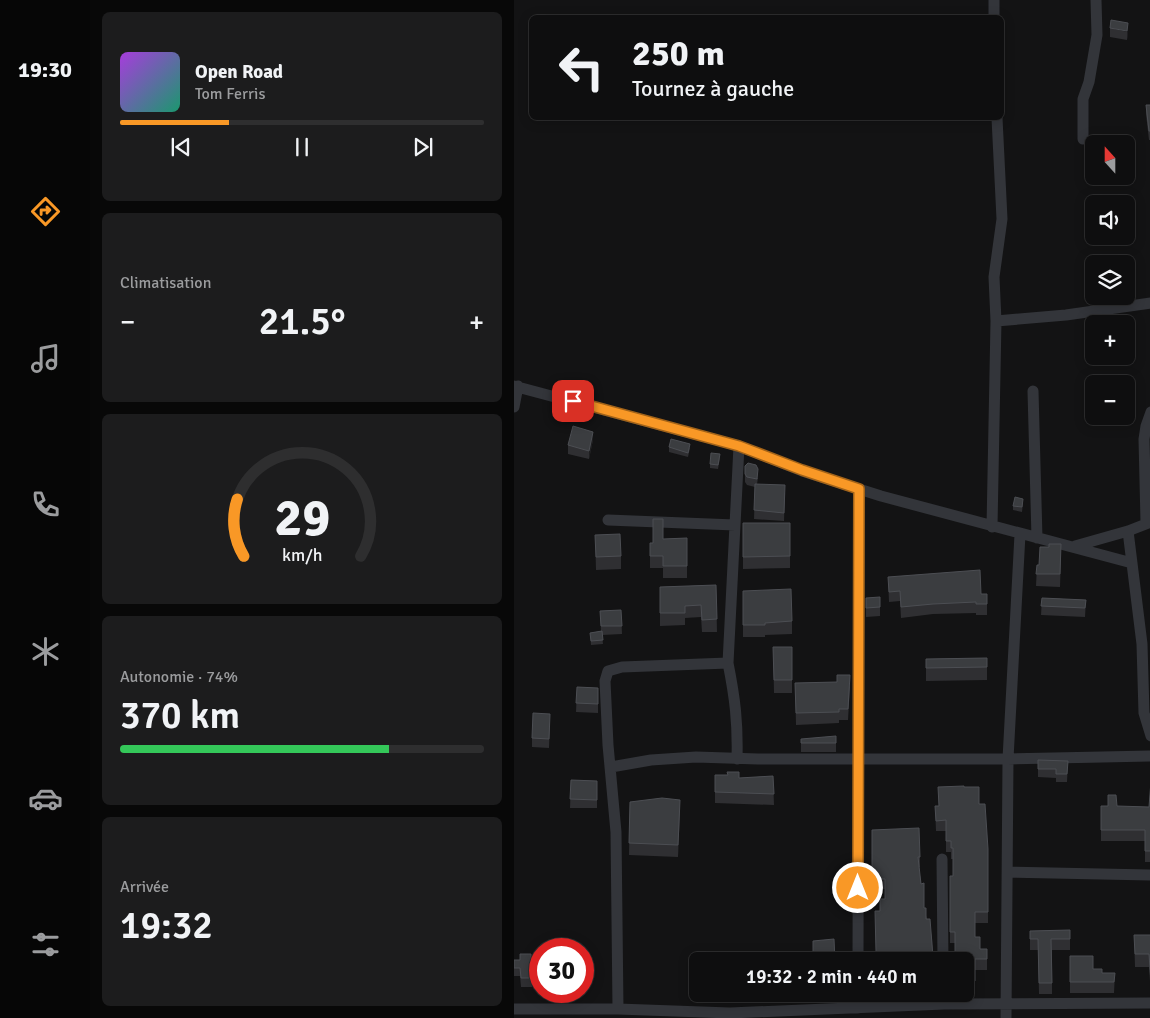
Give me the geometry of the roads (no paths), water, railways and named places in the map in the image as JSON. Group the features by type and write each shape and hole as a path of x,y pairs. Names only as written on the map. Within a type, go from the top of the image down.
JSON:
{"street":[{"path":"994,0 994,15"},
{"path":"1083,139 1083,99 1089,82 1097,35 1096,0"},
{"path":"992,527 996,320 994,277 1002,219 997,120"},
{"path":"996,320 1066,315 1150,303"},
{"path":"514,407 516,386 739,446 859,489 1132,564"},
{"path":"1033,391 1037,538"},
{"path":"1073,547 1128,532 1148,522 1144,439 1150,413"},
{"path":"737,759 738,728 728,663 739,446"},
{"path":"858,952 859,489"},
{"path":"608,520 735,525"},
{"path":"1128,532 1142,644 1144,713 1150,736"},
{"path":"1006,1018 1008,759 1020,534"},
{"path":"618,1009 616,832 608,746 605,681 608,671 622,667 728,663"},
{"path":"610,767 696,757 737,759 1008,759 1150,756"},
{"path":"942,859 943,952"},
{"path":"1008,872 1150,875"},
{"path":"974,1001 1006,1004 1150,1003"},
{"path":"858,1002 858,1008"},
{"path":"514,1009 618,1009 730,1013 858,1008 915,1002"}]}
